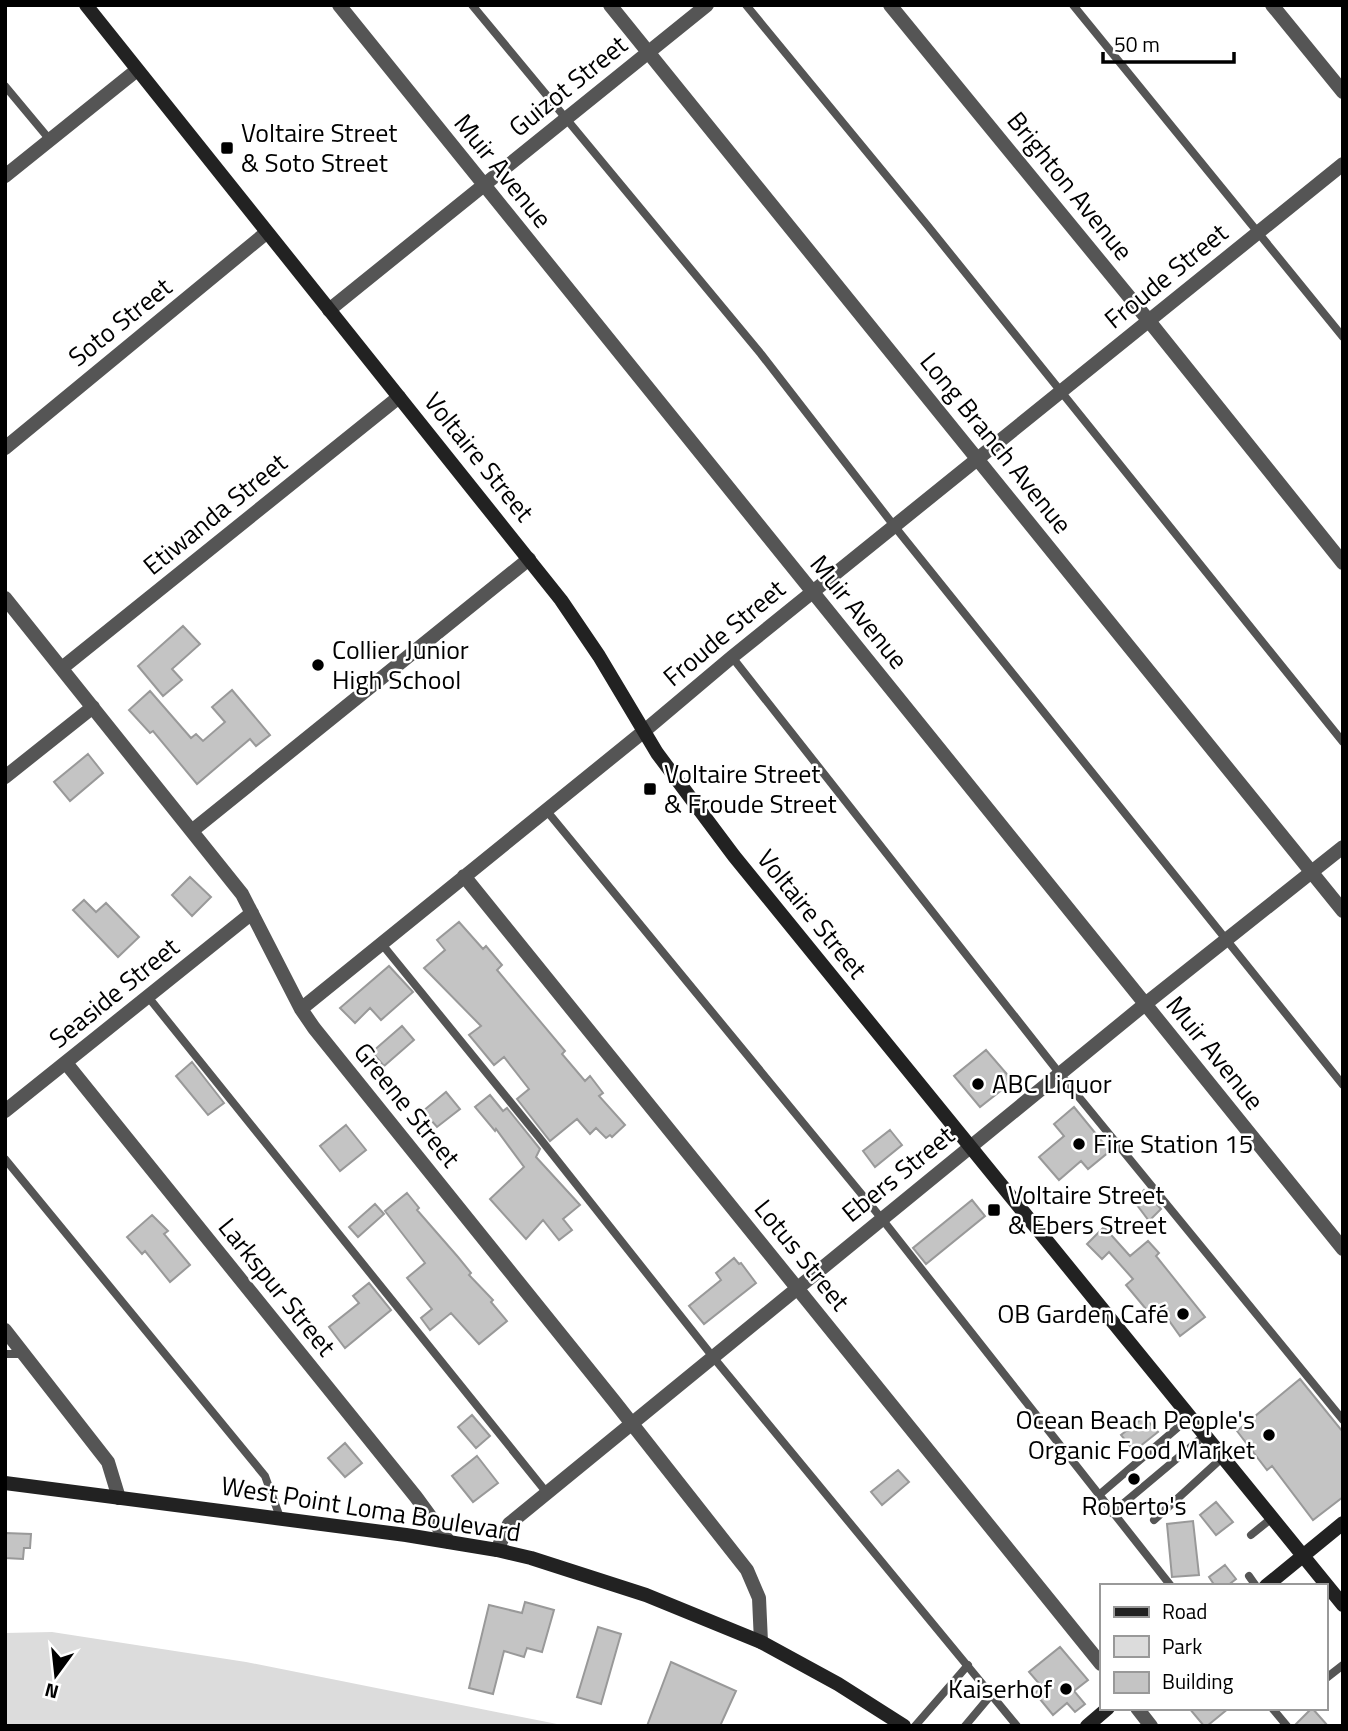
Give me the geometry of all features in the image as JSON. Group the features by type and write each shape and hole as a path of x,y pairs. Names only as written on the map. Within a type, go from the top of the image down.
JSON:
{"main road":[{"name":"Voltaire Street","path":"86,5 529,559 586,636 643,732 734,856 1326,1584"},
{"name":"West Point Loma Boulevard","path":"5,1483 449,1542 497,1550 579,1572 646,1595 761,1642 904,1726"},
{"path":"1269,1584 1343,1523"},
{"name":"Voltaire Street","path":"1327,1585 1343,1605"},
{"path":"1087,1726 1106,1710"}],"street":[{"name":"Muir Avenue","path":"339,5 1343,1249"},
{"name":"Long Branch Avenue","path":"610,5 1343,911"},
{"name":"Guizot Street","path":"329,310 707,5"},
{"name":"Brighton Avenue","path":"890,5 1343,563"},
{"path":"1272,5 1343,92"},
{"path":"5,176 138,70"},
{"name":"Froude Street","path":"301,1009 1343,164"},
{"name":"Soto Street","path":"5,448 266,233"},
{"name":"Etiwanda Street","path":"62,668 399,397"},
{"path":"193,830 529,559"},
{"name":"Greene Street","path":"5,598 242,894 301,1009 314,1028 632,1423 752,1579 761,1608 761,1642"},
{"path":"5,777 93,707"},
{"name":"Ebers Street","path":"497,1550 509,1524 1144,1004 1343,847"},
{"name":"Lotus Street","path":"464,876 1100,1663"},
{"name":"Seaside Street","path":"5,1111 252,913"},
{"name":"Larkspur Street","path":"66,1063 416,1497 449,1542"},
{"path":"5,1331 108,1462 119,1497"},
{"path":"1139,1710 1151,1726"}],"lane":[{"path":"472,5 761,354 895,527 1343,1084"},
{"path":"746,5 927,225 1343,742"},
{"path":"1073,5 1343,337"},
{"path":"5,86 50,140"},
{"path":"732,657 1060,1074 1343,1420"},
{"path":"546,810 882,1219 1169,1584"},
{"path":"380,943 538,1136 713,1357 1017,1726"},
{"path":"149,998 547,1493"},
{"path":"5,1159 265,1476 281,1520"},
{"path":"5,1354 24,1354"},
{"path":"1099,1495 1190,1417"},
{"path":"1112,1513 1205,1435"},
{"path":"1154,1520 1223,1457"},
{"path":"1251,1535 1272,1518"},
{"path":"1249,1576 1255,1584"},
{"path":"915,1726 968,1665"},
{"path":"1327,1677 1343,1665"},
{"path":"965,1726 991,1695"},
{"path":"1274,1710 1287,1726"}],"green space":[{"path":"52,1632 246,1662 567,1726 5,1726 5,1633"}],"building":[{"path":"183,626 200,644 172,669 182,680 163,696 138,666"},
{"path":"232,690 270,735 256,746 250,739 197,784 153,731 150,733 129,710 150,691 191,738 196,734 203,741 225,722 212,707"},
{"path":"88,754 103,773 70,801 54,782"},
{"path":"190,877 211,897 192,916 172,895"},
{"path":"84,900 96,912 106,903 139,937 118,957 73,910"},
{"path":"459,922 483,949 486,946 502,965 497,970 565,1051 562,1054 585,1081 590,1076 603,1093 599,1096 625,1125 612,1137 610,1135 606,1138 596,1128 590,1134 577,1119 550,1141 517,1099 529,1089 504,1057 494,1065 469,1035 481,1026 424,968 445,950 437,940"},
{"path":"389,966 413,992 381,1020 370,1008 355,1023 340,1008"},
{"path":"402,1026 414,1040 384,1066 372,1052"},
{"path":"986,1050 1013,1081 980,1107 954,1076"},
{"path":"192,1062 224,1103 208,1115 176,1076"},
{"path":"446,1092 460,1109 437,1127 423,1111"},
{"path":"490,1095 503,1111 507,1108 540,1149 536,1157 580,1205 563,1219 572,1230 559,1240 543,1220 526,1239 490,1199 524,1167 496,1129 495,1131 475,1107"},
{"name":"Fire Station 15","path":"1074,1107 1110,1151 1088,1169 1081,1161 1059,1180 1039,1157 1064,1136 1054,1124"},
{"path":"346,1125 366,1150 340,1171 320,1146"},
{"path":"890,1130 902,1145 875,1167 863,1151"},
{"path":"1144,1190 1161,1209 1149,1221 1134,1201"},
{"path":"407,1193 419,1208 417,1210 471,1273 469,1275 493,1300 491,1302 507,1321 479,1344 451,1313 430,1330 421,1318 432,1309 407,1278 425,1263 385,1211"},
{"path":"972,1200 985,1216 926,1264 913,1248"},
{"path":"375,1204 384,1214 358,1237 349,1227"},
{"path":"152,1215 168,1231 164,1234 190,1265 170,1282 145,1251 142,1254 127,1237"},
{"path":"1104,1227 1130,1256 1148,1241 1159,1253 1156,1256 1205,1317 1180,1336 1160,1308 1151,1315 1126,1285 1133,1279 1109,1252 1102,1259 1087,1244"},
{"path":"734,1258 756,1283 704,1324 689,1306 721,1280 716,1273"},
{"path":"369,1283 391,1310 345,1348 329,1327 359,1303 353,1296"},
{"path":"1300,1379 1343,1432 1343,1497 1313,1520 1272,1466 1267,1470 1237,1431"},
{"path":"472,1415 490,1436 476,1448 458,1427"},
{"path":"1144,1417 1158,1432 1134,1451 1121,1435"},
{"path":"345,1443 362,1463 345,1477 328,1458"},
{"path":"477,1456 498,1483 473,1502 452,1476"},
{"path":"898,1470 909,1482 882,1505 871,1492"},
{"path":"1216,1502 1233,1522 1216,1535 1200,1515"},
{"path":"1193,1521 1199,1575 1172,1577 1167,1524"},
{"path":"5,1533 31,1534 30,1548 24,1548 23,1559 5,1558"},
{"path":"1225,1565 1236,1579 1230,1584 1214,1584 1209,1577"},
{"path":"525,1602 554,1610 542,1652 527,1648 524,1657 504,1651 493,1694 469,1688 489,1605 522,1613"},
{"path":"598,1627 621,1634 601,1704 577,1697"},
{"path":"1060,1647 1088,1680 1074,1691 1085,1704 1075,1712 1067,1703 1053,1715 1035,1693 1042,1687 1029,1672"},
{"path":"671,1662 736,1691 720,1726 647,1726"},
{"path":"1191,1710 1227,1710 1207,1726"},
{"path":"1310,1710 1314,1710 1328,1726 1294,1726"}],"place":[{"name":"Voltaire Street & Soto Street","path":"227,148"},
{"name":"Collier Junior High School","path":"318,665"},
{"name":"Voltaire Street & Froude Street","path":"650,789"},
{"name":"ABC Liquor","path":"978,1084"},
{"name":"Fire Station 15","path":"1079,1144"},
{"name":"Voltaire Street & Ebers Street","path":"994,1210"},
{"name":"OB Garden Café","path":"1183,1314"},
{"name":"Ocean Beach People's Organic Food Market","path":"1269,1435"},
{"name":"Roberto's","path":"1134,1479"},
{"name":"Kaiserhof","path":"1066,1689"}]}
